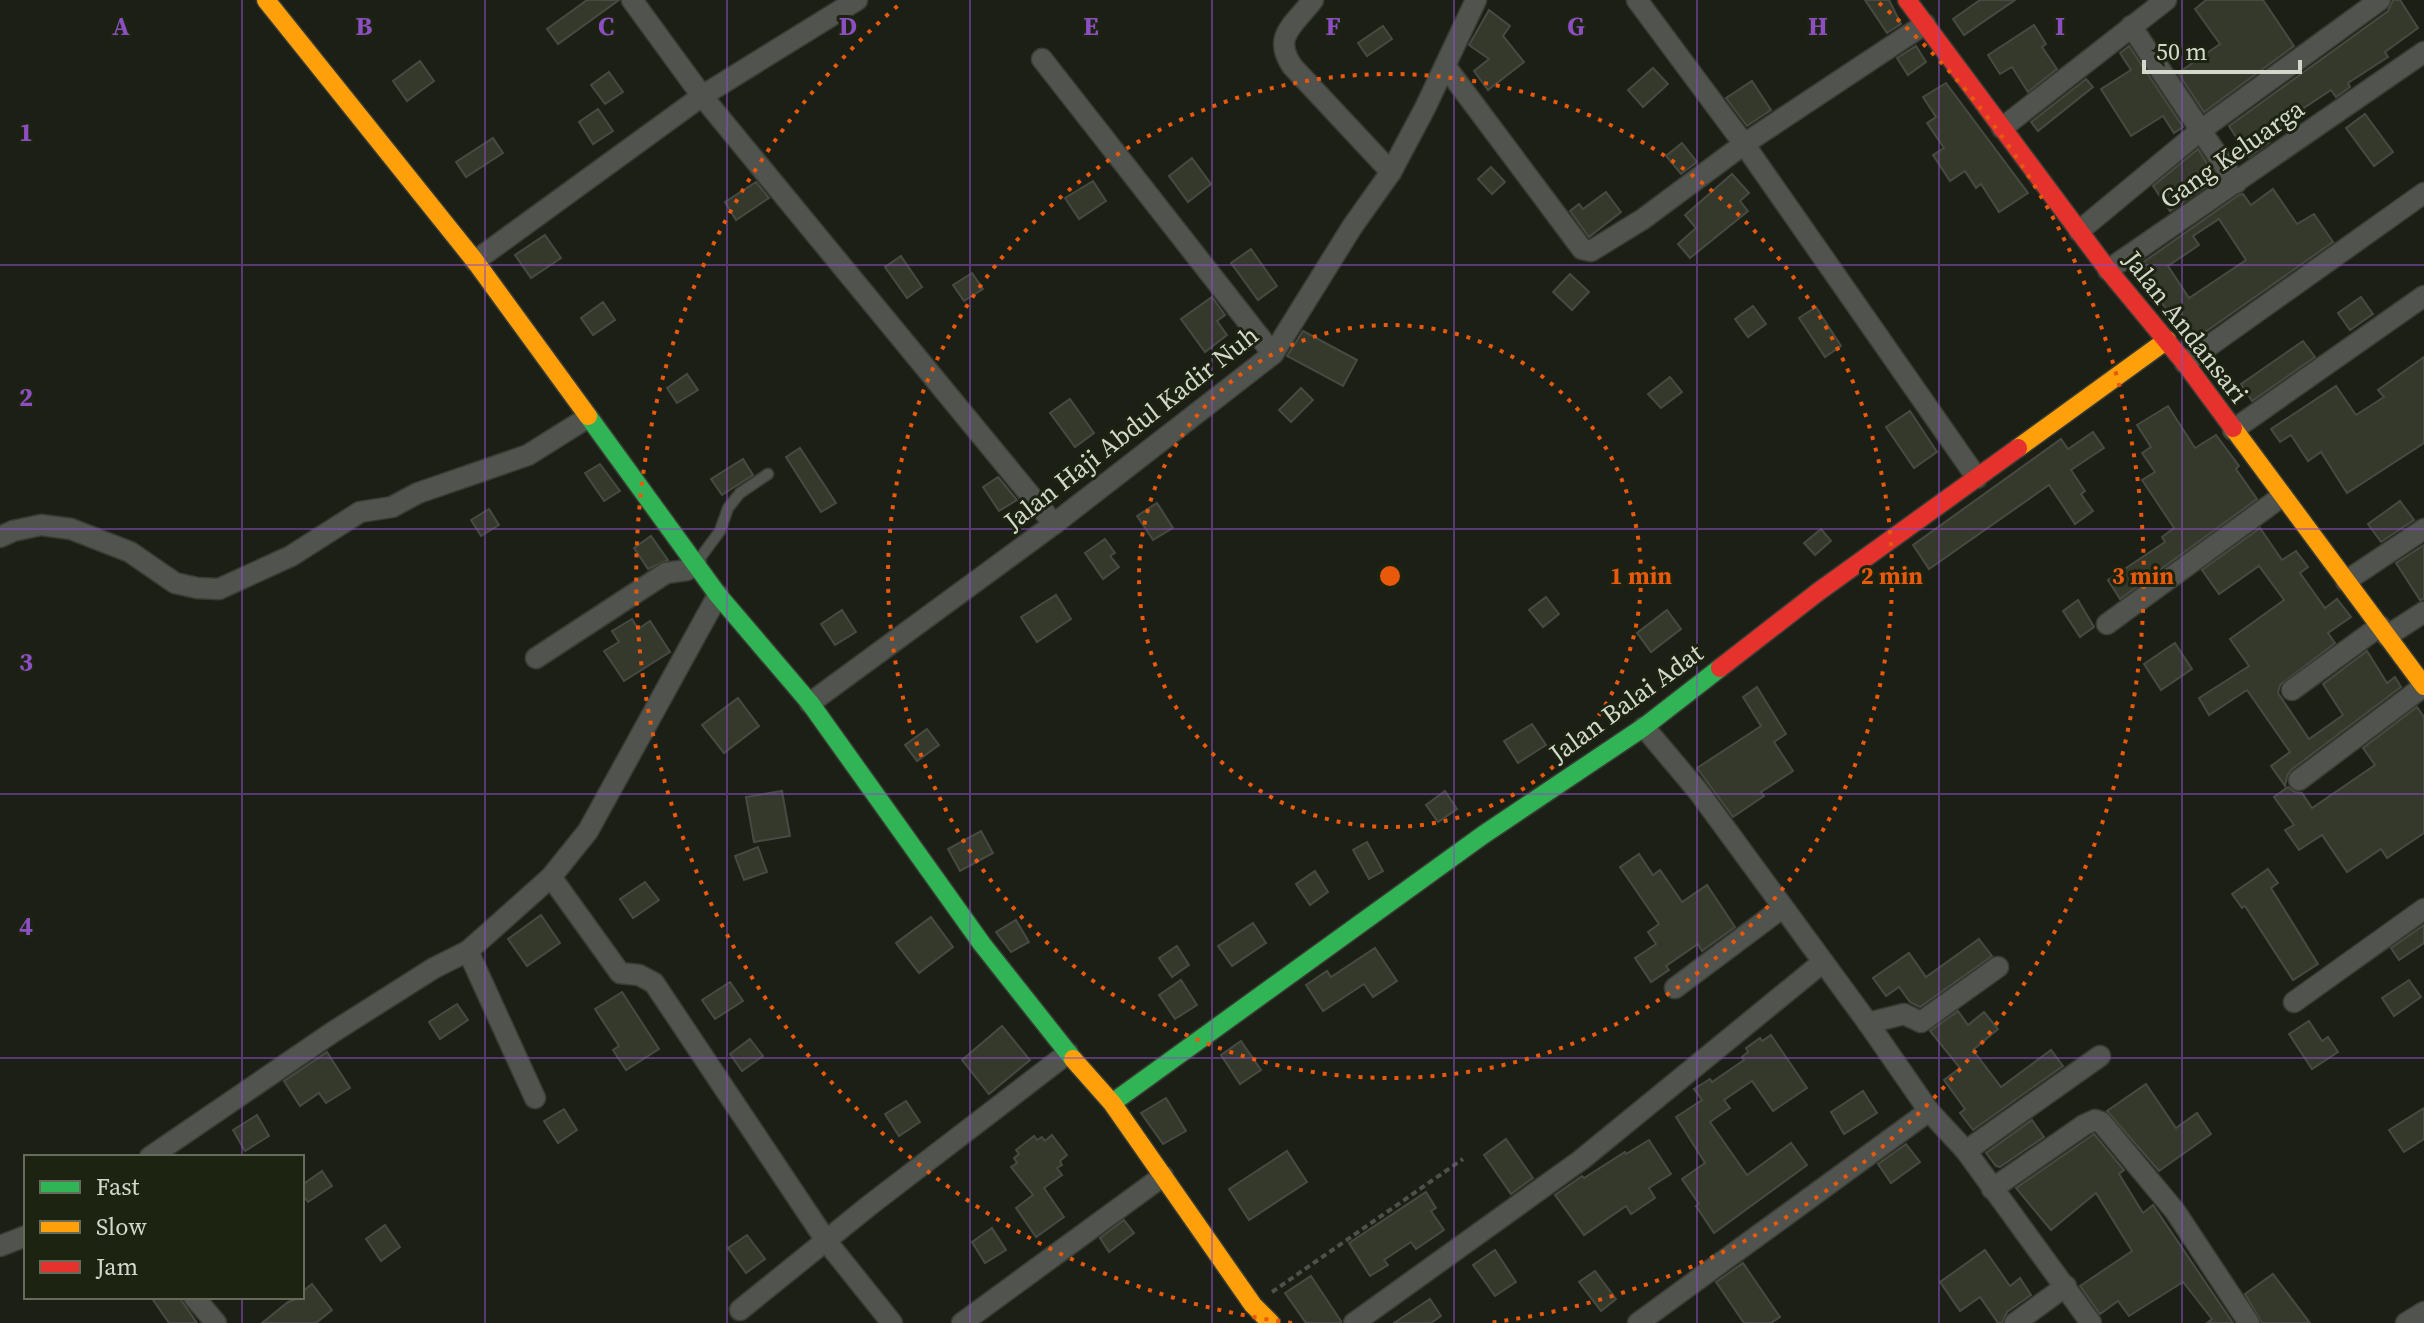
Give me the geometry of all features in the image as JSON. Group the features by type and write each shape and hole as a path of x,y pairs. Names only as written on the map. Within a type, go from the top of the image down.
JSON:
{"street":[{"path":"266,0 475,261 718,595 810,703 982,944 1068,1053 1112,1103 1253,1305 1271,1323"},
{"path":"632,0 702,96 1054,524"},
{"path":"475,261 702,96 857,0"},
{"path":"1313,0 1282,40 1282,52 1391,172"},
{"name":"Jalan Haji Abdul Kadir Nuh","path":"810,703 1054,524 1273,354 1352,227 1391,172 1446,67 1476,0"},
{"path":"1637,0 1744,144 1977,478"},
{"name":"Jalan Andansari","path":"1907,0 2108,270 2185,363 2281,497 2424,686"},
{"path":"2002,128 2166,0"},
{"path":"2079,231 2201,130 2380,0"},
{"path":"1446,67 1582,249 1591,251 1643,219 1744,144 1925,24"},
{"path":"2131,26 2236,183"},
{"name":"Gang Keluarga","path":"2108,270 2424,52"},
{"path":"1042,59 1273,354"},
{"path":"2185,363 2424,193"},
{"path":"2233,430 2424,296"},
{"name":"Jalan Balai Adat","path":"1112,1103 1483,835 1644,727 1818,592 2167,340"},
{"path":"0,537 41,525 71,529 130,552 175,583 219,589 291,556 360,512 392,507 418,493 528,455 587,418"},
{"path":"2107,624 2281,497"},
{"path":"2346,581 2424,529"},
{"path":"536,658 666,573 687,570 696,563"},
{"path":"153,1155 333,1032 434,968 468,951 551,877 588,831 718,595"},
{"path":"2292,690 2383,631 2424,612"},
{"path":"2299,780 2424,686"},
{"path":"1644,727 1698,791 1929,1111 1966,1151 2091,1323"},
{"path":"551,877 620,973 639,975 654,983 827,1242 892,1323"},
{"path":"1675,988 1782,908"},
{"path":"2294,1002 2424,909"},
{"path":"468,951 535,1098"},
{"path":"1354,1323 1581,1160 1823,962"},
{"path":"1868,1023 1904,1014 1921,1022 1998,967"},
{"path":"740,1310 870,1205 1068,1053"},
{"path":"1966,1151 2100,1056"},
{"path":"1638,1323 1929,1111"},
{"path":"1992,1189 2084,1125 2095,1120 2101,1122 2175,1211 2249,1323"},
{"path":"962,1323 1163,1176"},
{"path":"0,1246 24,1237"},
{"path":"2015,1323 2066,1286"},
{"path":"196,1299 216,1323"},
{"path":"2406,1323 2424,1312"}],"lane":[{"path":"696,563 720,531 728,508 740,493 768,474"}],"path":[{"path":"1253,1305 1463,1159"}],"building":[{"path":"587,0 619,0 558,44 547,29"},
{"path":"1865,0 1889,0 1901,24 1887,33"},
{"path":"1980,0 2015,0 1964,35 1953,19"},
{"path":"2206,0 2263,0 2294,46 2204,112 2178,73 2220,44 2195,9"},
{"path":"2393,0 2400,0 2418,28 2385,52 2388,57 2348,83 2350,87 2336,97 2331,90 2292,116 2294,118 2267,137 2270,142 2249,157 2229,126 2388,11"},
{"path":"1489,10 1510,26 1503,36 1524,62 1488,90 1474,71 1489,59 1469,45"},
{"path":"2034,25 2046,44 2042,47 2057,69 2028,92 2012,67 2000,74 1988,55"},
{"path":"1383,26 1392,39 1367,56 1358,43"},
{"path":"1916,46 1926,62 1908,75 1897,58"},
{"path":"2129,46 2183,127 2174,133 2163,116 2131,136 2101,89 2131,70 2120,53"},
{"path":"420,61 434,81 407,101 393,81"},
{"path":"1653,68 1668,84 1643,107 1628,90"},
{"path":"609,72 623,92 605,104 591,85"},
{"path":"2086,79 2093,87 2038,131 2031,122"},
{"path":"1752,81 1771,110 1747,126 1726,98"},
{"path":"1946,83 2028,193 1999,212 1981,184 1976,188 1965,171 1950,181 1933,155 1944,148 1927,123 1936,117 1923,97"},
{"path":"598,109 613,131 593,144 579,122"},
{"path":"2365,114 2393,152 2374,166 2346,128"},
{"path":"493,138 503,153 466,177 456,162"},
{"path":"1682,143 1697,162 1681,174 1666,156"},
{"path":"2198,149 2217,179 2170,211 2153,186"},
{"path":"1192,158 1211,184 1188,202 1169,176"},
{"path":"1491,167 1505,182 1492,194 1478,179"},
{"path":"1732,174 1749,193 1740,201 1748,211 1690,258 1678,244 1696,228 1685,215"},
{"path":"1093,181 1106,201 1079,219 1065,198"},
{"path":"756,182 769,198 736,220 725,202"},
{"path":"2273,189 2297,224 2314,214 2333,242 2191,342 2158,298 2163,295 2142,263 2239,195 2243,194 2251,205","holes":["2219,219 2246,260 2189,298 2168,266 2199,245 2193,236"]},
{"path":"1606,192 1621,212 1589,237 1570,211 1579,204 1583,209"},
{"path":"545,235 561,258 531,278 515,255"},
{"path":"1251,249 1277,286 1258,300 1231,263"},
{"path":"901,256 922,287 907,298 885,267"},
{"path":"972,273 983,289 964,301 953,285"},
{"path":"1570,274 1589,292 1572,310 1553,292"},
{"path":"1212,297 1225,315 1217,321 1227,335 1205,352 1181,319"},
{"path":"2361,297 2373,314 2350,330 2338,313"},
{"path":"603,302 615,320 593,335 581,318"},
{"path":"1753,306 1766,324 1748,337 1735,319"},
{"path":"1816,307 1841,346 1825,357 1799,318"},
{"path":"1303,331 1357,360 1343,386 1287,356"},
{"path":"2303,341 2315,357 2252,401 2241,384"},
{"path":"2424,357 2424,443 2347,493 2321,452 2308,461 2291,435 2280,442 2271,429 2336,386 2356,415 2384,397 2378,390"},
{"path":"687,374 698,390 677,403 667,388"},
{"path":"1670,377 1682,392 1661,408 1648,394"},
{"path":"1301,388 1313,400 1291,422 1279,410"},
{"path":"1070,399 1094,433 1075,447 1050,413"},
{"path":"2168,406 2195,448 2216,435 2239,466 2236,469 2257,499 2120,599 2108,580 2165,542 2162,537 2174,528 2142,480 2155,472 2142,453 2151,447 2137,425"},
{"path":"1910,411 1937,452 1914,468 1886,427"},
{"path":"2093,432 2104,448 2071,470 2085,491 2081,494 2093,511 2075,524 2049,485 1929,569 1913,545 2061,439 2068,449"},
{"path":"800,448 836,503 821,512 786,457"},
{"path":"743,459 753,475 722,495 711,479"},
{"path":"600,464 620,491 604,501 585,473"},
{"path":"998,477 1017,500 999,511 983,487"},
{"path":"2400,501 2414,520 2381,542 2368,524"},
{"path":"1157,503 1173,528 1153,540 1137,516"},
{"path":"489,509 499,525 481,536 471,520"},
{"path":"2260,528 2282,560 2296,551 2308,567 2300,573 2325,608 2337,599 2351,617 2328,633 2335,643 2280,685 2278,693 2309,739 2343,715 2323,684 2367,651 2387,683 2395,677 2401,687 2291,770 2285,786 2271,766 2290,752 2247,690 2209,715 2199,698 2249,666 2230,639 2284,600 2259,566 2219,594 2202,570"},
{"path":"1821,529 1831,541 1815,555 1804,543"},
{"path":"651,536 668,560 648,569 634,548"},
{"path":"1105,539 1115,553 1110,556 1119,567 1103,579 1085,553"},
{"path":"2424,545 2424,599 2420,600 2396,563"},
{"path":"1056,595 1071,619 1037,642 1021,617"},
{"path":"1546,597 1559,614 1543,627 1529,610"},
{"path":"2078,600 2094,627 2080,637 2063,611"},
{"path":"842,610 856,632 835,645 821,624"},
{"path":"1667,610 1681,629 1651,652 1637,633"},
{"path":"632,619 638,629 650,621 670,652 624,681 604,651 619,642 612,631"},
{"path":"2175,643 2192,669 2161,690 2144,664"},
{"path":"1757,687 1786,734 1774,742 1793,771 1761,792 1764,796 1733,817 1697,768 1761,726 1743,697"},
{"path":"738,698 759,726 724,753 702,725"},
{"path":"2417,707 2424,717 2424,833 2387,858 2381,849 2347,872 2322,835 2299,850 2285,830 2294,825 2274,797 2288,787 2302,793 2312,808 2375,765 2363,748"},
{"path":"1532,724 1546,745 1518,763 1504,741"},
{"path":"927,729 939,745 917,761 905,745"},
{"path":"782,791 790,836 754,842 746,797"},
{"path":"1445,791 1457,809 1438,822 1426,805"},
{"path":"981,831 993,853 960,871 948,849"},
{"path":"1367,842 1383,871 1369,879 1353,850"},
{"path":"758,847 767,872 744,880 735,856"},
{"path":"1639,854 1653,875 1660,870 1682,902 1707,885 1735,927 1702,951 1698,944 1666,966 1669,970 1651,982 1635,958 1656,944 1648,932 1659,924 1620,867"},
{"path":"2268,869 2278,883 2271,888 2318,964 2293,980 2245,906 2242,908 2232,894"},
{"path":"1315,871 1328,892 1310,905 1296,884"},
{"path":"645,882 659,900 633,918 620,899"},
{"path":"541,915 560,943 527,966 508,939"},
{"path":"931,917 953,947 919,973 896,943"},
{"path":"1016,920 1029,942 1011,952 996,932"},
{"path":"1253,923 1266,943 1232,966 1218,946"},
{"path":"2424,925 2424,943 2399,960 2391,948"},
{"path":"1979,939 1992,956 1920,1007 1910,1002 1899,987 1886,996 1873,978 1909,953 1926,977"},
{"path":"1177,946 1189,965 1172,977 1159,958"},
{"path":"1375,948 1397,981 1373,997 1364,984 1323,1011 1306,985 1327,971 1331,977"},
{"path":"1181,980 1197,1005 1175,1019 1159,995"},
{"path":"2409,980 2421,997 2394,1016 2382,998"},
{"path":"730,982 743,1001 715,1019 702,1000"},
{"path":"622,992 659,1049 626,1070 613,1050 619,1046 595,1009"},
{"path":"457,1004 468,1020 440,1039 429,1022"},
{"path":"1958,1011 1968,1025 1984,1012 1998,1029 1973,1050 2001,1087 2051,1050 2063,1066 1973,1130 1960,1113 1965,1109 1944,1080 1960,1068 1930,1031"},
{"path":"2309,1021 2322,1041 2328,1037 2338,1052 2312,1069 2289,1034"},
{"path":"1002,1026 1030,1060 989,1094 962,1060"},
{"path":"1771,1035 1807,1088 1773,1111 1752,1081 1724,1100 1730,1108 1710,1122 1747,1175 1791,1143 1807,1165 1714,1233 1682,1179 1705,1163 1676,1117 1702,1100 1694,1089 1710,1079 1712,1082 1744,1060 1742,1057 1748,1052 1746,1048 1760,1038 1762,1041"},
{"path":"750,1039 763,1056 742,1071 730,1054"},
{"path":"1241,1041 1261,1070 1240,1084 1221,1055"},
{"path":"327,1052 350,1088 326,1103 319,1093 300,1106 284,1081"},
{"path":"2146,1084 2176,1128 2197,1113 2211,1134 2159,1171 2107,1111"},
{"path":"1863,1091 1877,1113 1844,1134 1831,1112"},
{"path":"1166,1098 1186,1131 1163,1144 1141,1113"},
{"path":"906,1101 920,1122 899,1136 885,1114"},
{"path":"2424,1108 2424,1139 2404,1152 2389,1130"},
{"path":"564,1109 577,1130 558,1143 544,1121"},
{"path":"257,1115 269,1136 245,1151 233,1130"},
{"path":"2032,1120 2044,1137 2000,1167 1996,1166 1986,1153"},
{"path":"2094,1134 2124,1170 2119,1174 2143,1213 2153,1205 2233,1323 2207,1323 2212,1319 2183,1282 2129,1316 2118,1301 2100,1314 2080,1286 2132,1251 2096,1193 2051,1230 2016,1188"},
{"path":"1052,1135 1067,1155 1057,1168 1062,1175 1044,1188 1064,1217 1036,1237 1016,1208 1033,1195 1011,1167 1017,1163 1014,1158 1019,1154 1016,1150 1034,1136 1037,1140 1042,1137 1045,1141"},
{"path":"1506,1139 1533,1178 1511,1194 1484,1155"},
{"path":"1649,1140 1671,1174 1649,1188 1655,1198 1631,1214 1626,1206 1584,1235 1555,1195 1582,1176 1584,1178"},
{"path":"1906,1144 1920,1162 1891,1183 1878,1164"},
{"path":"1287,1151 1307,1182 1249,1220 1229,1189"},
{"path":"322,1171 332,1186 308,1202 304,1197 304,1184"},
{"path":"1426,1192 1436,1208 1431,1211 1444,1230 1416,1249 1411,1242 1384,1260 1388,1265 1370,1276 1349,1243"},
{"path":"1124,1220 1134,1233 1109,1252 1100,1238"},
{"path":"385,1225 400,1247 381,1261 366,1239"},
{"path":"992,1228 1006,1250 985,1263 972,1242"},
{"path":"747,1235 765,1259 746,1273 728,1248"},
{"path":"1495,1250 1516,1282 1495,1296 1473,1265"},
{"path":"1985,1250 2010,1286 2020,1278 2031,1295 2007,1312 2002,1323 1998,1323 1980,1297 1960,1311 1940,1282"},
{"path":"1743,1263 1780,1317 1771,1323 1744,1323 1716,1282"},
{"path":"1595,1271 1616,1299 1601,1311 1579,1282"},
{"path":"2273,1274 2310,1323 2262,1323 2245,1294"},
{"path":"1311,1276 1341,1323 1306,1323 1285,1293"},
{"path":"312,1284 332,1310 316,1323 262,1323 288,1302 304,1299 304,1290"},
{"path":"152,1299 180,1299 197,1323 169,1323"},
{"path":"1430,1299 1441,1316 1431,1323 1394,1323"}],"traffic: fast":[{"path":"588,416 718,595 810,703 982,944 1073,1059"},
{"path":"1112,1103 1483,835 1644,727 1720,668"}],"traffic: slow":[{"path":"266,0 475,261 588,416"},
{"path":"2018,448 2167,340"},
{"path":"2233,428 2424,686"},
{"path":"1073,1059 1112,1103 1253,1305 1271,1323"}],"traffic: jam":[{"path":"1907,0 2108,270 2185,363 2233,428"},
{"path":"1720,668 1818,592 2018,448"}]}
